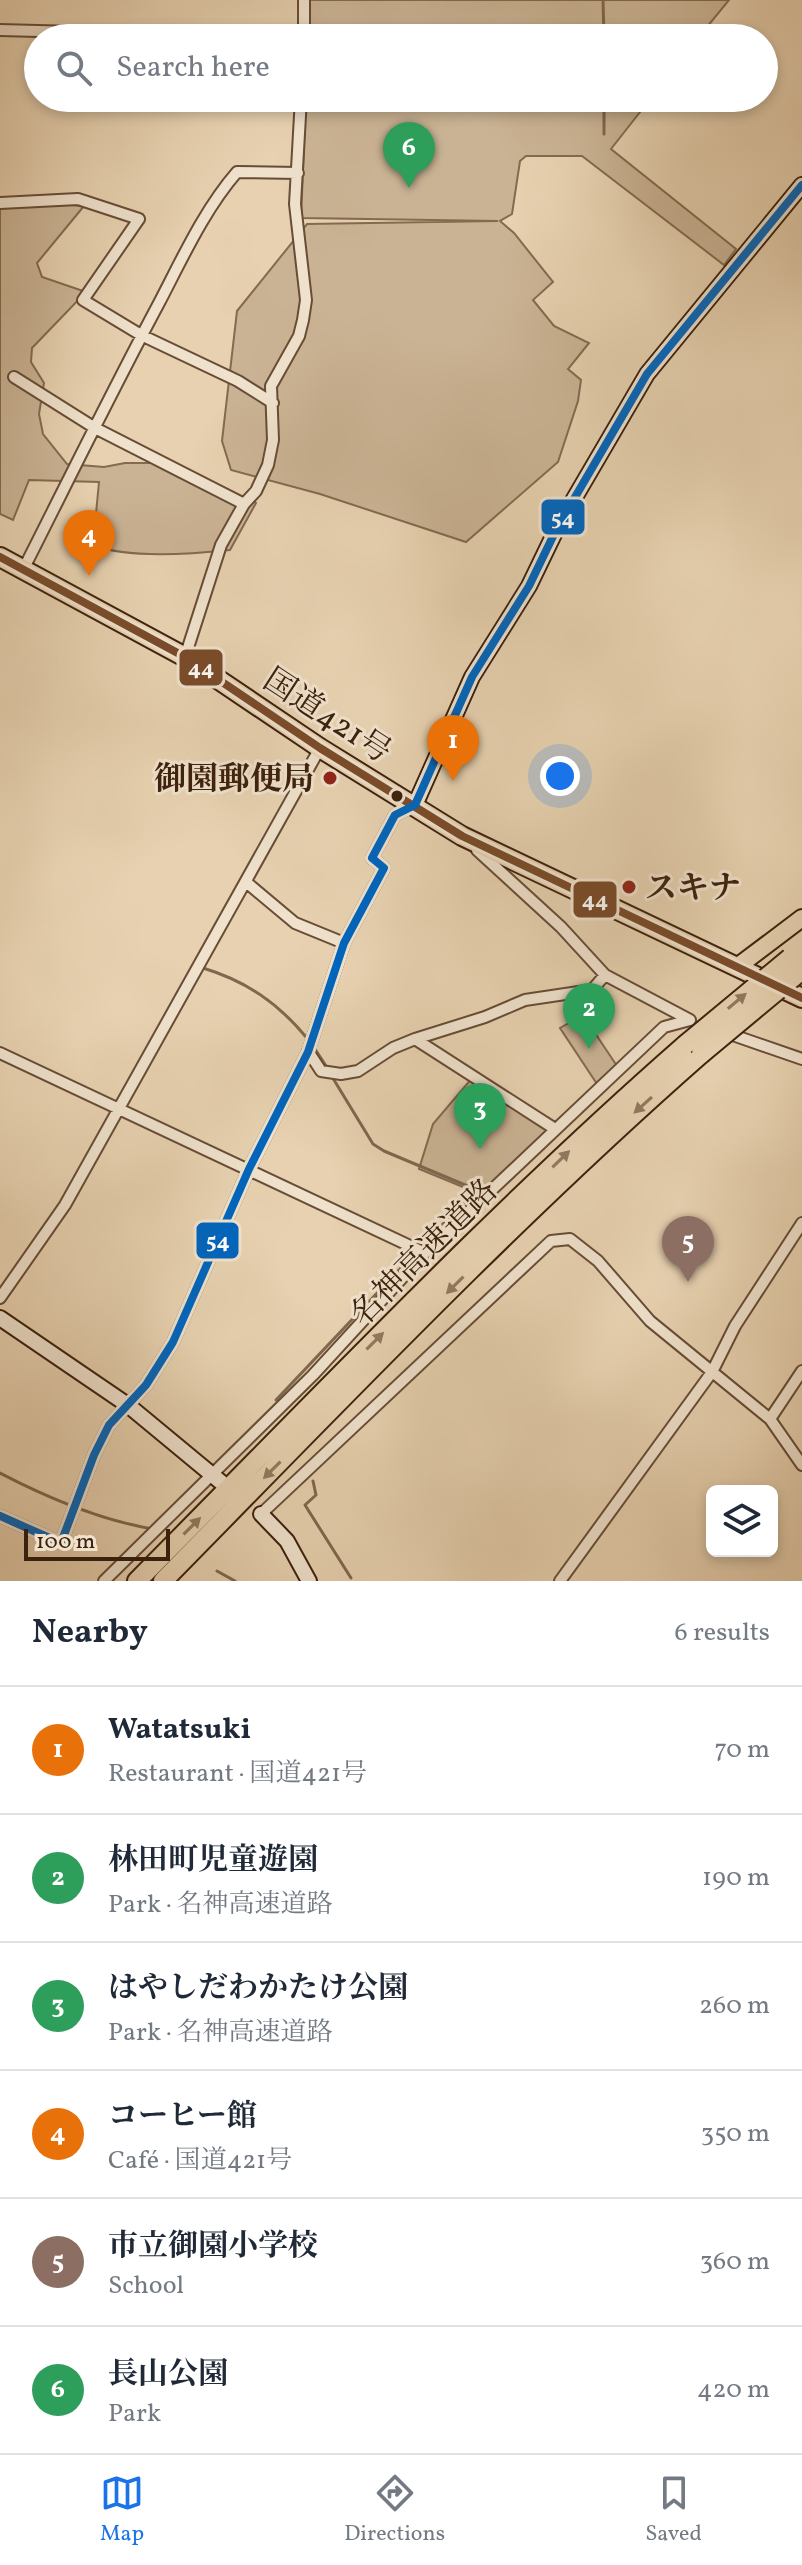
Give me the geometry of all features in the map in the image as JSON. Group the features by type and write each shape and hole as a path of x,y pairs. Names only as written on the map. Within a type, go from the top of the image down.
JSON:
{"highway":[{"name":"国道421号","path":"0,557 185,657 320,748 462,836 802,998"},
{"name":"名神高速道路","path":"137,1581 514,1204 626,1097 693,1049 798,959"},
{"name":"名神高速道路","path":"163,1581 526,1216 639,1109 693,1049"}],"main road":[{"path":"737,967 802,918"}],"street":[{"path":"304,0 304,24"},
{"path":"0,30 24,31"},
{"path":"185,657 221,545 244,504 256,491 268,465 273,440 271,386 299,336 306,300 295,204 300,112"},
{"path":"23,570 141,335 226,185 237,172 298,173"},
{"path":"0,1516 61,1543 94,1455 109,1425 146,1385 173,1342 249,1169 308,1051 344,943 384,868 372,858 395,815 415,805 472,677 529,586 557,528 647,374 802,185"},
{"path":"0,203 78,199 139,219 83,300 141,335 238,381 273,403"},
{"path":"14,377 95,428 244,504"},
{"path":"0,1298 65,1205 121,1109 320,748"},
{"path":"462,836 561,927 605,975 690,1020 802,1059"},
{"path":"246,882 295,923 344,943"},
{"path":"308,1051 321,1071 341,1074 358,1071 393,1048 525,1000 592,990 605,975"},
{"path":"104,1581 217,1478 425,1253 664,1027 690,1020"},
{"path":"415,1039 555,1129"},
{"path":"0,1053 425,1253"},
{"path":"560,1581 712,1372 735,1326 802,1223"},
{"path":"309,1581 287,1541 261,1514 551,1241 570,1239 598,1261 650,1321 770,1419 802,1465"},
{"path":"0,1318 129,1406 217,1478"},
{"path":"770,1419 802,1371"}],"shaded area":[{"path":"309,0 729,0 709,24 308,24"},
{"path":"305,112 640,112 611,149 736,249 724,265 582,156 526,156 520,161 512,214 500,221 514,233 553,282 533,300 554,326 589,343 568,369 581,380 578,401 558,462 466,542 320,494 231,470 222,441 237,311 307,224 498,221 301,218"},
{"path":"37,202 84,206 37,263 42,277 86,292 32,348 31,362 44,383 39,414 43,434 67,464 104,467 125,463 174,463 256,503 230,550 142,554 93,545 99,482 29,480 13,520 0,514 0,209"},
{"path":"583,1015 619,1069 599,1087 560,1028"},
{"path":"472,1078 555,1129 485,1196 419,1169 433,1124"}],"waterway":[{"path":"603,0 604,24"},
{"path":"604,112 604,134"},
{"path":"203,968 233,979 260,995 306,1037"},
{"path":"313,1046 328,1069"},
{"path":"334,1080 373,1144 477,1190 422,1245"},
{"path":"276,1400 415,1253"},
{"path":"0,1473 75,1507 153,1529"},
{"path":"313,1481 316,1495 305,1505 351,1578"},
{"path":"217,1571 235,1581"}],"transit line":[{"name":"54","path":"0,1516 61,1543 94,1455 109,1425 146,1385 173,1342 249,1169 308,1052 344,943 384,868 372,858 395,815 415,805 472,677 529,586 557,528 647,374 802,185"},
{"name":"44","path":"0,557 185,657 320,748 462,836 802,998"}],"place":[{"name":"長山公園","path":"409,188"},
{"name":"コーヒー館","path":"89,576"},
{"name":"御園郵便局","path":"330,778"},
{"name":"Watatsuki","path":"453,781"},
{"name":"スキナ","path":"629,887"},
{"name":"林田町児童遊園","path":"589,1049"},
{"name":"はやしだわかたけ公園","path":"480,1149"},
{"name":"市立御園小学校","path":"688,1282"}]}
